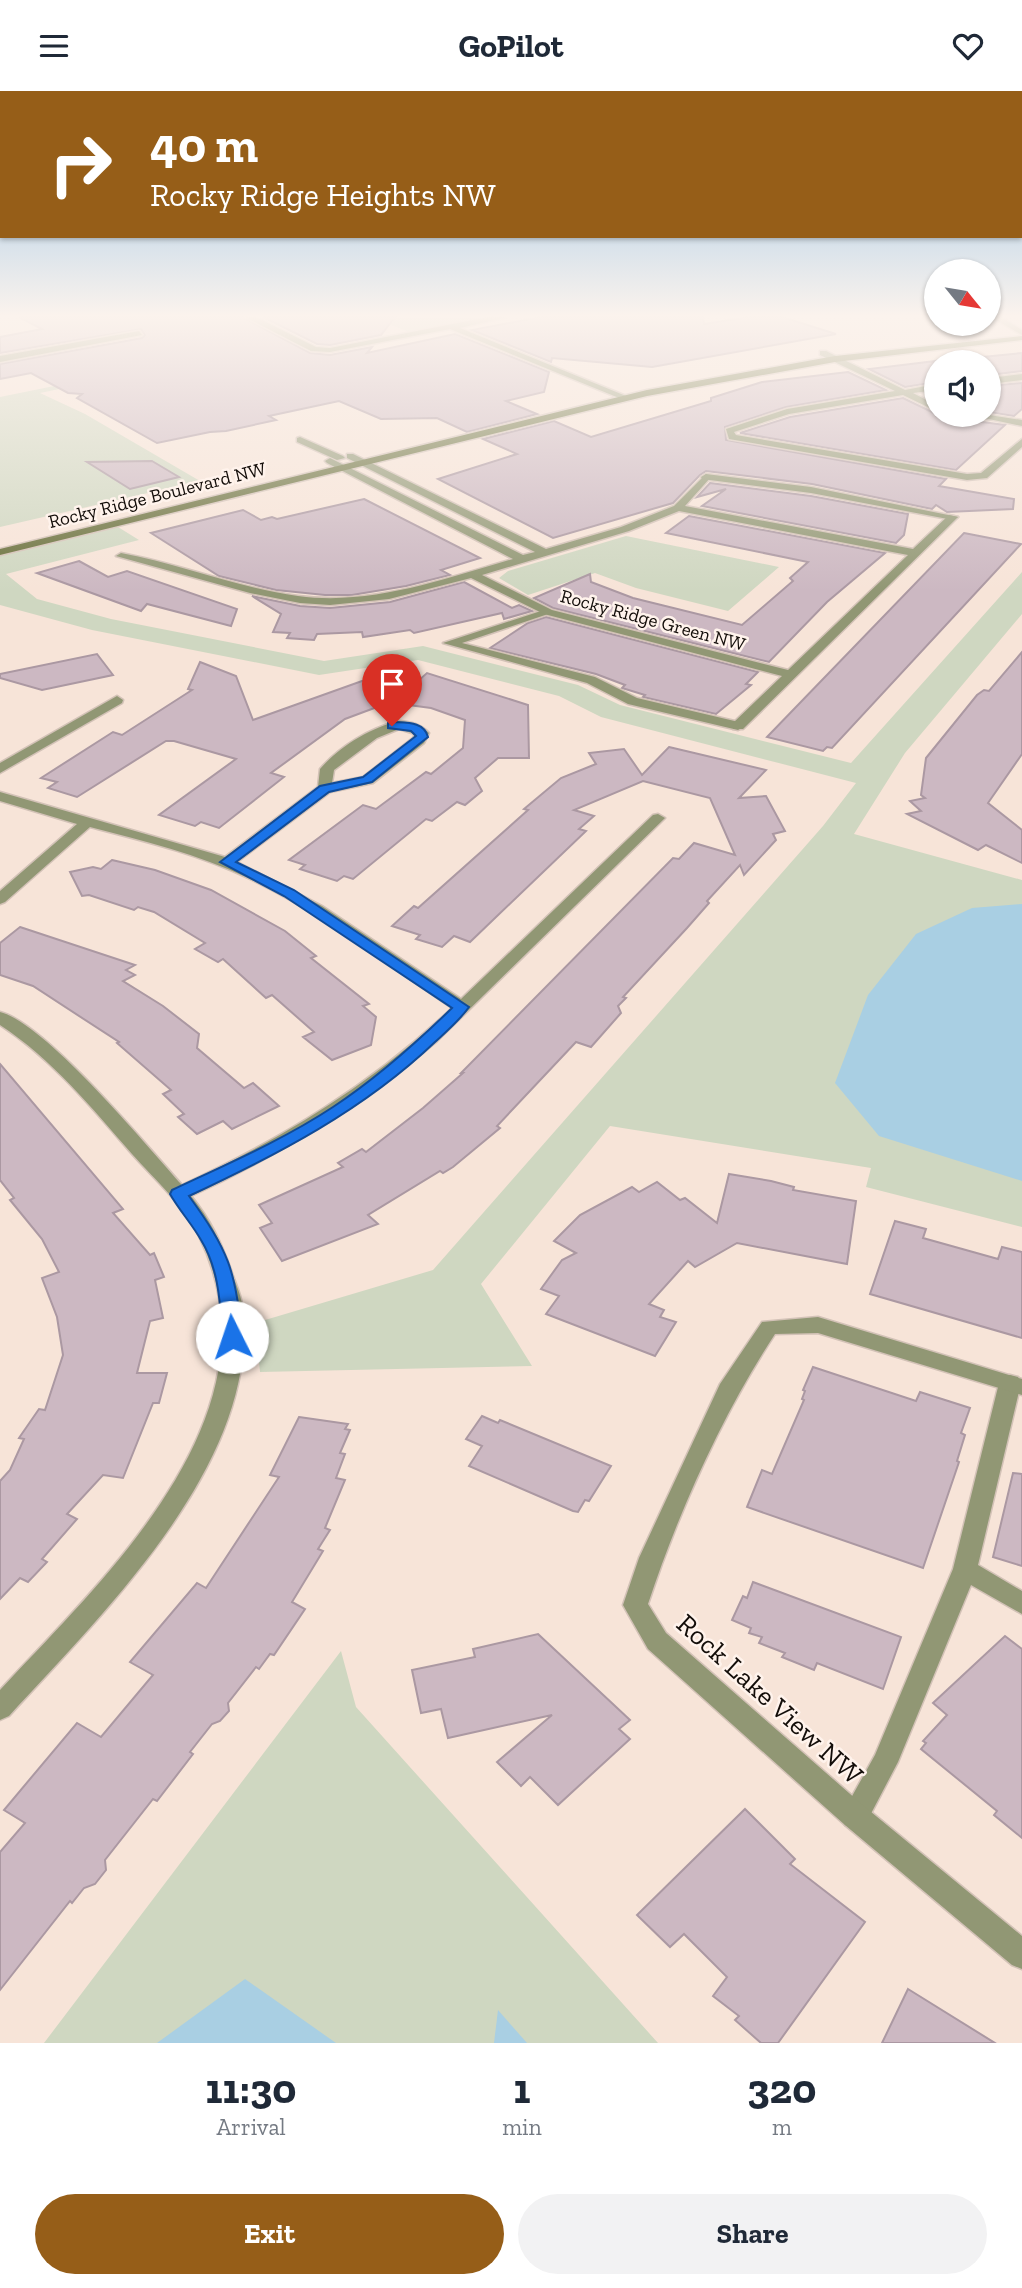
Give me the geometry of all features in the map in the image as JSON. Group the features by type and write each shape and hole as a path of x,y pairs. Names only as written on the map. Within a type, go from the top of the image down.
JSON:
{"street":[{"name":"Rocky Ridge Boulevard NW","path":"0,552 546,408"},
{"name":"Rocky Ridge Boulevard NW","path":"363,463 586,408"},
{"path":"808,408 787,412 729,431 732,437 967,477 984,476 1022,442"},
{"path":"1001,419 1022,423"},
{"path":"300,440 522,559"},
{"name":"Rocky Ridge Boulevard NW","path":"180,496 341,461"},
{"path":"341,461 363,463 544,552"},
{"path":"121,556 154,561 268,595 331,602 370,600 473,575 642,525 678,508 706,477 811,490 953,517 738,726 633,701 591,680 450,643 548,613"},
{"path":"678,508 915,553"},
{"name":"Rocky Ridge Green NW","path":"473,575 548,613 789,674"},
{"path":"0,769 117,700"},
{"path":"227,862 325,789 368,780 419,740 422,733 408,726 392,726 379,730 327,769 325,789"},
{"path":"0,796 42,812 85,824 143,835 227,862 289,893 462,1007"},
{"path":"178,1194 265,1154 339,1110 408,1059 658,818"},
{"path":"0,899 85,824"},
{"path":"0,1017 34,1041 117,1124 178,1194 211,1239 229,1292 232,1352 219,1417 187,1486 140,1551 0,1708"},
{"name":"Rock Lake View NW","path":"1016,1385 818,1325 769,1327 731,1384 651,1558 635,1605 657,1641 855,1816 1022,1955"},
{"path":"855,1816 885,1762 965,1569 1016,1385"},
{"path":"965,1569 1022,1604"}],"green space":[{"path":"0,408 72,408 200,481 0,527"},
{"path":"118,527 139,540 6,574 37,599 111,619 324,661 423,646 578,685 620,705 851,763 1022,572 1022,614 905,753 854,834 1022,880 1022,1227 866,1187 871,1168 610,1126 481,1284 532,1366 260,1372 255,1323 433,1270 823,826 856,783 601,717 559,696 418,660 319,675 92,630 0,605 0,556"},
{"path":"626,536 779,567 728,611 636,588 595,573 528,595 499,578 508,571"},
{"path":"341,1651 356,1707 658,2043 44,2043"}],"water":[{"path":"1022,904 1022,1181 879,1136 835,1083 868,995 916,934 972,908"},
{"path":"245,1979 336,2043 157,2043"},
{"path":"498,2010 527,2043 494,2043"}],"building":[{"path":"95,408 306,408 269,416 276,420 157,443"},
{"path":"356,408 523,408 537,414 467,432 437,418 381,419"},
{"path":"687,408 783,408 725,427 726,440 946,479 939,486 1014,499 1013,509 947,512 936,505 932,509 812,484 706,471 673,503 553,538 438,479 517,454 483,439 554,421 591,437"},
{"path":"843,408 924,408 924,427 1005,425 956,470 740,433 790,417"},
{"path":"1001,408 1022,408 1014,416 1001,414"},
{"path":"152,461 179,477 130,489 87,462"},
{"path":"710,483 811,496 908,514 904,535 896,543 702,506 726,489 697,497"},
{"path":"364,499 480,558 441,570 450,575 406,586 352,595 325,595 276,590 219,576 151,533 243,510 261,520 272,517 277,519"},
{"path":"689,516 885,553 827,602 769,662 553,608 534,598 590,574 591,582 633,598 742,625 793,581 790,578 808,562 666,533"},
{"path":"964,533 1021,544 832,748 827,747 823,751 767,737"},
{"path":"79,561 108,577 127,571 237,609 231,626 147,604 141,611 37,573"},
{"path":"464,582 512,608 519,605 532,611 504,619 502,613 414,633 410,630 363,637 362,632 317,634 314,640 287,638 290,633 273,632 281,614 252,596 300,606 330,608 390,602"},
{"path":"546,617 758,672 746,684 751,685 716,714 643,697 645,695 622,688 625,685 596,674 490,648 528,623"},
{"path":"1022,652 1022,754 988,803 1022,830 1022,863 986,845 978,850 907,814 921,811 910,801 925,798 921,795 926,758 977,695 984,690 989,691"},
{"path":"97,654 113,675 42,690 0,678 0,674"},
{"path":"200,662 236,676 253,720 362,681 390,678 400,697 427,673 528,705 529,758 498,758 475,778 482,791 465,805 457,802 432,821 426,819 353,879 344,876 337,881 300,869 305,865 289,860 363,805 376,809 426,772 431,774 463,748 465,720 431,708 401,704 377,707 345,719 271,773 284,777 219,828 201,822 195,826 159,815 236,759 174,741 166,741 77,797 48,788 57,782 41,778 113,732 122,735 192,690 188,689"},
{"path":"669,747 766,770 739,798 766,796 785,831 773,834 776,840 744,875 740,865 707,901 709,903 623,997 626,998 618,1006 621,1013 591,1047 576,1042 497,1126 500,1128 453,1167 443,1173 440,1171 368,1215 378,1224 282,1261 260,1228 272,1223 259,1205 343,1167 338,1163 362,1149 366,1152 423,1108 463,1073 673,858 679,859 694,843 735,855 710,798 643,781 574,810 594,816 579,829 586,831 470,942 454,936 442,947 416,939 420,935 392,926 414,906 418,908 561,778 596,764 589,753 624,749 642,775"},
{"path":"112,860 155,870 211,890 285,931 316,956 311,958 369,1004 363,1006 376,1017 371,1045 332,1060 303,1037 314,1032 272,995 266,998 223,959 218,962 195,949 205,943 154,912 138,907 134,910 89,895 82,896 70,872 93,867 101,869"},
{"path":"20,927 135,965 126,970 135,975 123,981 163,1006 199,1034 197,1048 244,1088 253,1083 279,1106 232,1129 223,1121 197,1134 178,1117 184,1114 163,1094 171,1090 117,1043 119,1042 33,986 0,975 0,943"},
{"path":"0,1064 123,1209 113,1213 150,1255 154,1253 164,1277 155,1280 163,1318 150,1321 137,1373 167,1373 159,1403 153,1403 123,1478 103,1475 67,1514 77,1519 42,1559 47,1562 28,1582 20,1578 0,1599 0,1481 10,1470 24,1439 19,1438 39,1409 45,1410 63,1355 57,1317 42,1278 59,1272 42,1239 10,1200 14,1198 0,1180"},
{"path":"729,1174 771,1181 794,1187 793,1190 856,1201 847,1264 737,1243 695,1267 688,1261 649,1304 664,1310 660,1317 676,1322 655,1356 546,1314 559,1296 541,1289 562,1260 576,1253 554,1241 580,1215 632,1187 639,1192 657,1182 680,1200 685,1198 717,1223"},
{"path":"895,1221 926,1229 923,1238 998,1259 1002,1247 1022,1252 1022,1338 870,1294"},
{"path":"813,1367 916,1401 920,1392 970,1408 961,1433 965,1435 957,1461 959,1462 923,1568 747,1507 762,1470 772,1474 804,1400 803,1390"},
{"path":"482,1416 498,1423 500,1420 611,1466 589,1501 585,1500 578,1512 573,1511 469,1466 482,1446 466,1439"},
{"path":"299,1417 348,1424 345,1429 350,1430 340,1453 345,1454 336,1478 345,1480 325,1528 330,1530 318,1549 323,1551 292,1602 305,1609 274,1655 270,1654 259,1669 256,1667 228,1703 229,1711 220,1721 212,1724 157,1801 153,1799 105,1860 106,1870 95,1884 84,1888 72,1903 70,1901 0,1990 0,1852 25,1823 4,1810 77,1723 101,1737 153,1675 130,1662 197,1583 206,1588 279,1477 270,1475"},
{"path":"1013,1473 1022,1474 1022,1566 993,1557"},
{"path":"753,1582 901,1637 883,1689 817,1663 814,1670 782,1657 785,1653 759,1643 762,1637 749,1633 751,1628 732,1620 743,1596 747,1598"},
{"path":"538,1634 630,1720 619,1729 630,1739 558,1805 530,1777 521,1786 497,1762 552,1715 448,1738 441,1709 421,1713 412,1670 475,1657 473,1649"},
{"path":"1005,1636 1022,1649 1022,1838 994,1815 997,1811 921,1749 926,1743 923,1741 947,1715 933,1703"},
{"path":"745,1809 795,1859 790,1864 865,1922 778,2043 761,2043 735,2020 739,2016 713,1996 727,1977 684,1934 670,1947 637,1915"},
{"path":"908,1989 995,2043 882,2043"}],"route":[{"path":"232,1337 229,1292 221,1265 211,1239 178,1194 265,1154 339,1110 408,1059 462,1007 289,893 227,862 325,789 368,780 422,737 422,733 414,727 392,726"}]}
